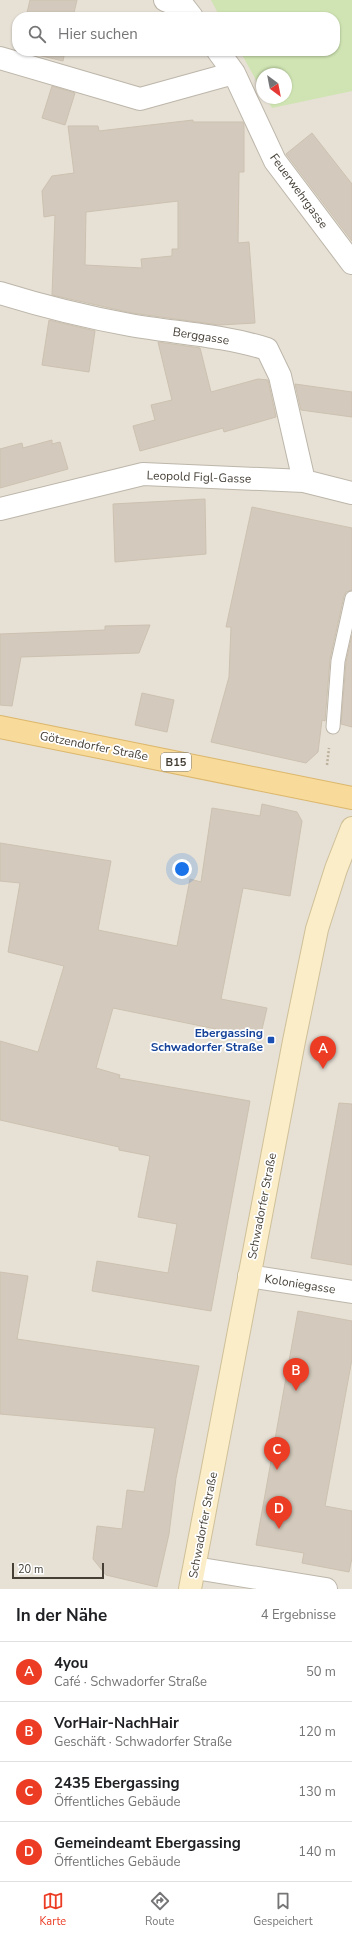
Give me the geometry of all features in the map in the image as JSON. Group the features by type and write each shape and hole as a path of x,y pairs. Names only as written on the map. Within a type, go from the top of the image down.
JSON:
{"main road":[{"name":"Götzendorfer Straße","path":"0,727 320,790 352,798"},
{"name":"Schwadorfer Straße","path":"192,1579 294,1041 318,929 336,868 352,828"}],"street":[{"path":"165,0 185,8 188,12"},
{"name":"Feuerwehrgasse","path":"222,56 234,73 275,161 352,263"},
{"path":"0,58 140,99 234,73"},
{"name":"Berggasse","path":"0,293 38,305 129,325 248,343 267,349 280,376 304,481"},
{"name":"Leopold Figl-Gasse","path":"0,509 143,474 304,481 352,493"},
{"name":"Koloniegasse","path":"249,1276 352,1292"},
{"path":"192,1579 326,1589"}],"lane":[{"path":"333,728 338,661 352,598"}],"path":[{"path":"320,790 333,728"}],"shaded area":[{"path":"0,0 352,0 352,1589 0,1589"}],"green space":[{"path":"211,0 352,0 352,91 292,104 292,68 256,68 256,80 243,56 340,56 340,12 217,12"},
{"path":"270,104 291,104 272,108"}],"building":[{"path":"30,0 77,0 74,12 27,12"},
{"path":"42,56 64,56 63,61"},
{"path":"52,86 75,93 65,125 42,118"},
{"path":"193,120 193,122 243,122 244,172 239,172 238,243 249,242 255,323 219,325 132,313 52,295 55,215 44,217 42,191 52,176 74,173 68,126 98,126 99,131","holes":["178,201 178,249 172,249 172,256 141,259 142,268 85,265 86,212"]},
{"path":"312,133 352,184 352,241 286,154"},
{"path":"49,320 95,331 89,372 42,365"},
{"path":"158,342 200,348 211,392 258,379 268,380 276,417 224,432 223,428 140,451 133,426 155,420 151,405 172,400"},
{"path":"295,384 352,392 352,417 301,410"},
{"path":"52,440 52,444 60,442 68,469 0,488 0,449 22,443 23,448"},
{"path":"205,499 206,554 115,562 113,504"},
{"path":"252,507 352,528 352,590 346,592 344,596 330,659 325,721 322,720 318,752 306,763 211,742 229,677 231,627 226,627"},
{"path":"150,625 139,653 21,657 12,706 0,705 0,634 105,630 105,626"},
{"path":"352,635 352,727 341,724 346,662"},
{"path":"142,693 174,700 167,732 135,725"},
{"path":"262,804 297,812 302,821 290,896 243,888 221,999 267,1008 260,1038 113,1008 96,1068 120,1075 119,1078 250,1101 211,1311 92,1291 97,1261 168,1273 177,1224 138,1217 150,1156 119,1150 119,1147 0,1120 0,1041 38,1052 64,966 8,952 20,883 0,881 0,843 111,861 98,930 177,946 190,879 201,882 212,808 260,816"},
{"path":"339,1103 352,1104 352,1265 311,1258"},
{"path":"0,1272 28,1276 17,1339 199,1366 176,1478 169,1534 157,1587 106,1575 93,1559 97,1526 122,1529 127,1490 144,1492 155,1428 0,1414"},
{"path":"298,1311 352,1321 352,1359 325,1506 352,1511 352,1558 349,1572 302,1563 304,1553 256,1545"}],"place":[{"name":"Ebergassing Schwadorfer Straße","path":"271,1040"},
{"name":"4you","path":"323,1069"},
{"name":"VorHair-NachHair","path":"296,1391"},
{"name":"2435 Ebergassing","path":"277,1470"},
{"name":"Gemeindeamt Ebergassing","path":"279,1529"}]}
